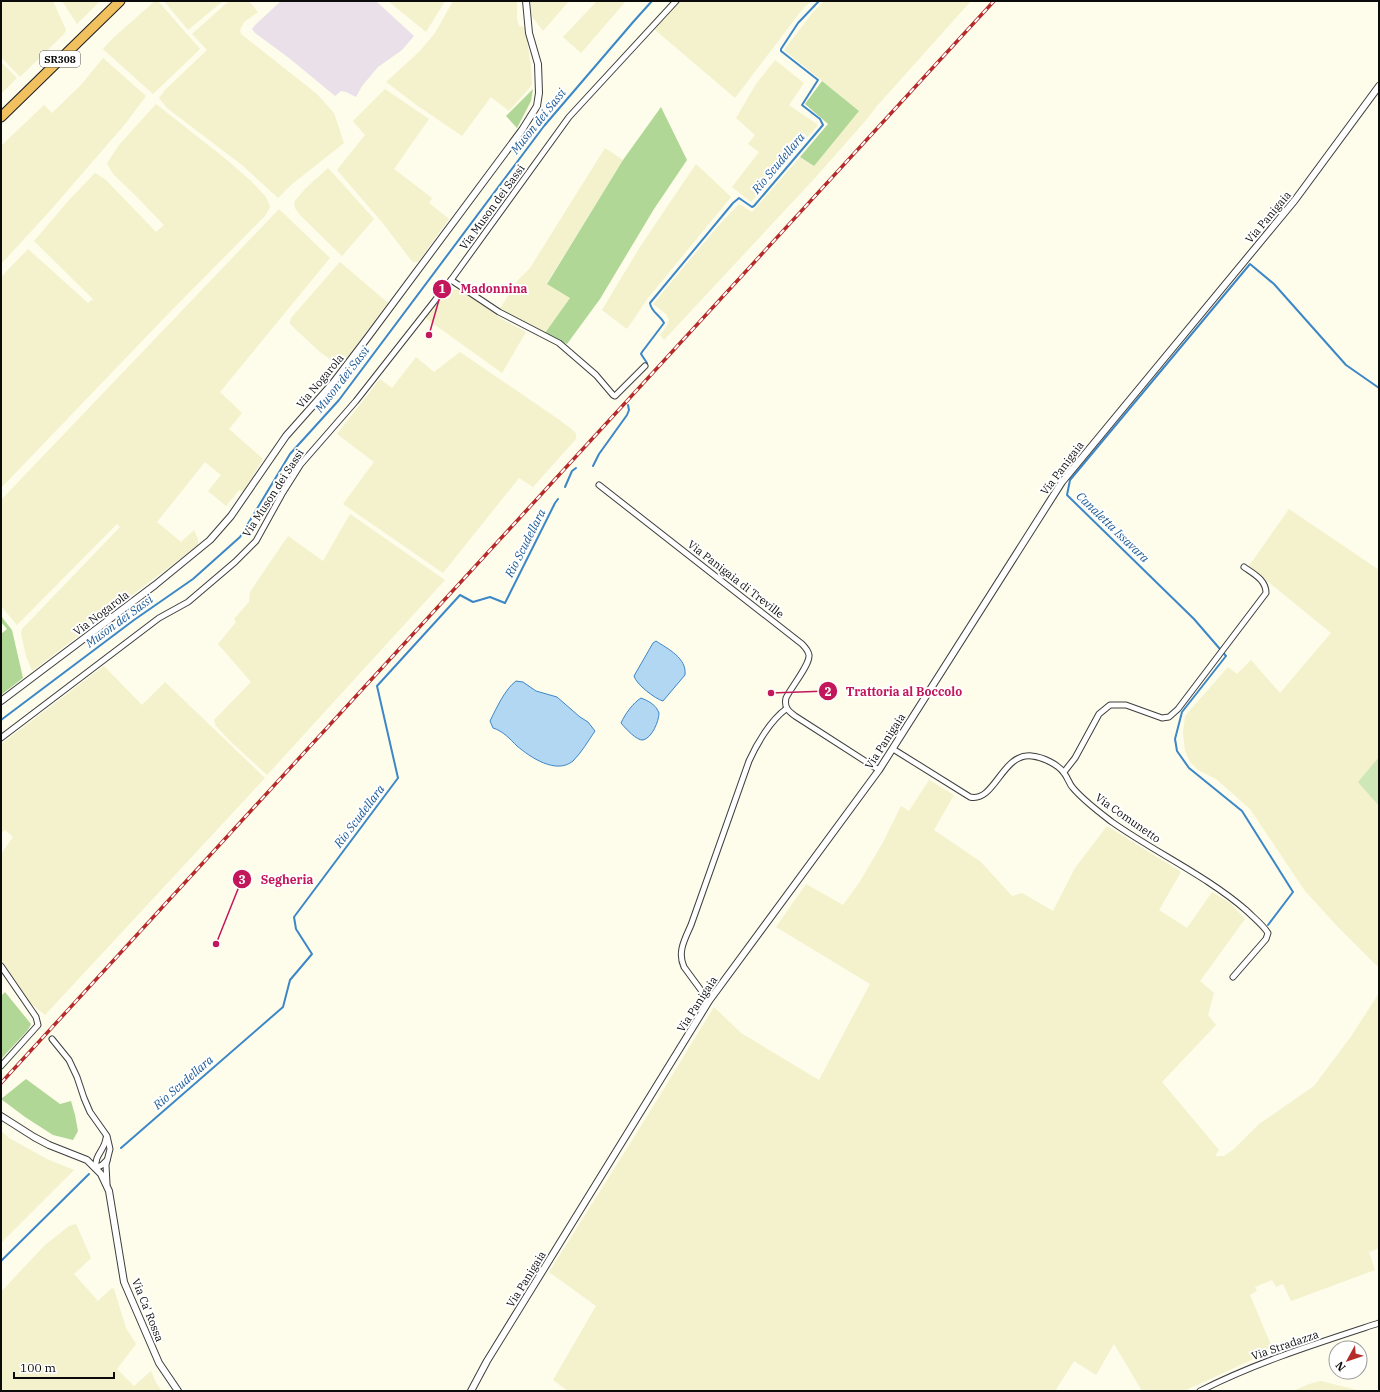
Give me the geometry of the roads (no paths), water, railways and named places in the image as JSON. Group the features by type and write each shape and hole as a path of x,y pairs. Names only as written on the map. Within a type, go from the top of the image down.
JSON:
{"highway":[{"name":"SR308","path":"1,117 120,1"}],"street":[{"name":"Via Nogarola","path":"1,701 155,585 210,540 231,516 286,436 333,383 368,337 522,130 537,106 539,93 538,64 529,33 526,1"},
{"name":"Via Muson dei Sassi","path":"1,738 159,618 188,602 247,551 256,541 282,494 301,464 356,401 451,280 569,117 676,1"},
{"name":"Via Panigaia","path":"471,1391 487,1362 709,1001 893,749 1040,514 1062,482 1295,200 1379,86"},
{"path":"451,280 499,312 559,343 596,375 615,396 645,366"},
{"name":"Via Panigaia di Treville","path":"599,485 805,647 809,655 803,671 786,698 786,709 781,713 760,740 749,761 691,926 681,949 681,961 684,967 709,1001"},
{"path":"1064,772 1075,758 1099,714 1110,705 1126,704 1162,718 1169,717 1178,709 1266,593 1266,586 1262,580 1244,567"},
{"path":"786,709 878,770"},
{"name":"Via Comunetto","path":"893,749 970,797 976,798 982,796 1012,763 1024,756 1038,758 1061,769 1073,788 1105,817 1227,895 1266,930 1268,933 1266,939 1233,977"},
{"path":"1,966 36,1017 38,1025 1,1066"},
{"name":"Via Ca' Rossa","path":"52,1039 69,1060 90,1112 107,1136 110,1149 110,1154 107,1160 107,1184 124,1282 159,1363 178,1391"},
{"name":"Via Ca' Rossa","path":"1,1116 28,1134 49,1145 82,1157 89,1158 97,1155"},
{"path":"103,1129 106,1136 105,1142 97,1155 95,1162 96,1168 107,1160"},
{"name":"Via Ca' Rossa","path":"82,1157 96,1168 107,1184"},
{"name":"Via Stradazza","path":"1200,1391 1227,1377 1262,1363 1379,1323"}],"water":[{"path":"656,641 676,655 680,659 685,669 685,675 663,701 646,691 638,683 634,676 653,643"},
{"path":"516,681 523,682 536,691 557,697 588,722 595,731 573,761 566,765 559,766 544,763 529,755 503,733 493,728 490,721 505,694"},
{"path":"641,698 652,704 659,713 658,720 652,733 643,740 640,740 634,736 621,723 630,709"}],"waterway":[{"name":"Muson dei Sassi","path":"1,720 134,620 193,579 240,537 290,454 339,400 544,126 652,1"},
{"name":"Rio Scudellara","path":"647,363 641,354 664,323 652,309 650,303 733,203 739,198 752,207 754,206 823,125 820,119 802,105 818,80 781,51 798,23 819,1"},
{"name":"Canaletta Issavara","path":"1268,925 1293,892 1242,811 1189,768 1177,751 1175,739 1182,712 1226,656 1194,619 1067,495 1070,480 1250,264 1274,284 1346,365 1379,388"},
{"name":"Rio Scudellara","path":"593,466 599,454 627,415 629,410 628,405"},
{"name":"Rio Scudellara","path":"565,487 572,471 576,468"},
{"name":"Rio Scudellara","path":"121,1148 283,1007 290,980 312,954 296,929 294,917 398,778 377,686 460,595 473,602 490,597 505,603 558,499"},
{"name":"Rio Scudellara","path":"1,1261 89,1174"}],"railway":[{"path":"1,1083 994,1"}],"place":[{"name":"Madonnina","path":"429,335"},
{"name":"Trattoria al Boccolo","path":"771,693"},
{"name":"Segheria","path":"216,944"}]}
